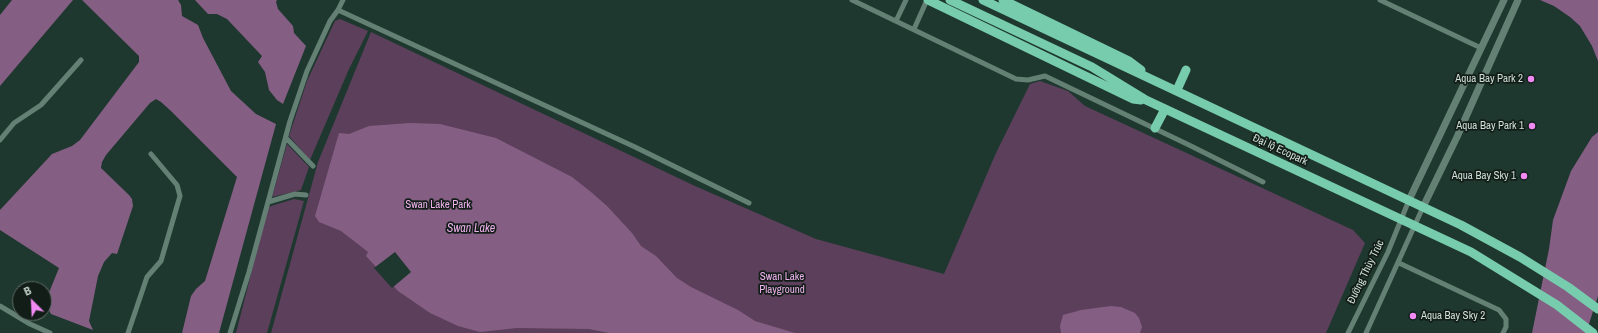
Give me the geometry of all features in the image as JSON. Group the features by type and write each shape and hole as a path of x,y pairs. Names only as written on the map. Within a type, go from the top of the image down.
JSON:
{"highway":[{"path":"928,0 1134,99 1146,100"},
{"name":"Đại lộ Ecopark","path":"950,0 1092,67 1146,100 1472,252 1557,305 1593,333"},
{"name":"Đại lộ Ecopark","path":"983,0 1461,224 1520,257 1568,287 1598,309"},
{"path":"1003,0 1130,60 1154,79"},
{"path":"1177,90 1186,70"},
{"path":"1155,128 1165,109"}],"main road":[{"path":"1410,200 1504,0"},
{"path":"1423,207 1457,137 1518,0"}],"street":[{"path":"230,333 249,272 290,121 307,71 330,21 343,0"},
{"path":"852,0 1016,79 1028,80 1045,76 1155,128 1263,182"},
{"path":"896,21 906,0"},
{"path":"914,29 928,0"},
{"path":"1380,0 1481,48"},
{"path":"338,10 635,147 749,204"},
{"path":"0,140 14,123 42,105 81,60"},
{"path":"286,138 313,166"},
{"path":"128,333 147,277 161,261 180,196 177,184 151,154"},
{"path":"268,202 295,194 306,195"},
{"name":"Đường Thủy Trúc","path":"1348,333 1388,252 1410,200"},
{"path":"1366,333 1423,207"},
{"path":"1399,262 1499,310 1506,319 1506,327 1503,333"},
{"path":"0,306 42,331 50,333"}],"green space":[{"path":"340,19 368,31 349,69 310,160 289,136 307,81 335,21"},
{"name":"Swan Lake Park","path":"371,32 695,186 816,239 944,274 996,153 1030,84 1040,81 1068,91 1085,106 1353,230 1365,243 1326,333 271,333 318,162"},
{"path":"287,144 309,167 301,190 272,197"},
{"path":"294,199 304,201 267,333 236,333 268,207"}],"water":[{"path":"12,0 73,0 0,86 0,15"},
{"path":"82,0 178,0 181,5 182,16 198,25 203,38 231,91 256,114 276,124 219,333 182,333 191,296 205,281 237,177 171,111 156,99 150,103 106,155 102,162 101,168 129,195 132,199 133,206 117,254 112,253 104,262 98,276 89,321 93,330 52,314 52,285 59,268 0,230 0,210 52,154 72,146 80,140 139,62 139,56"},
{"path":"195,0 277,0 276,2 278,9 293,26 294,33 306,46 283,104 277,100 269,90 265,72 258,62 262,56 227,19 217,14 208,14"},
{"path":"1540,0 1598,0 1598,61 1592,46 1580,26 1554,6"},
{"name":"Swan Lake","path":"410,123 440,124 496,138 572,177 607,206 632,233 641,246 656,256 677,278 691,287 738,310 755,321 795,333 609,333 589,329 517,328 480,332 458,326 430,313 398,291 366,256 368,252 341,231 319,222 315,216 339,133 349,134 369,126"},
{"path":"1598,132 1598,296 1586,333 1532,333 1549,249 1553,220 1571,171 1592,137"},
{"path":"1111,306 1121,307 1135,313 1139,318 1142,327 1140,333 1061,333 1060,326 1063,315 1081,310"}],"pier":[{"path":"395,252 411,272 392,288 374,268"}],"place":[{"name":"Aqua Bay Park 2","path":"1531,79"},
{"name":"Aqua Bay Park 1","path":"1532,126"},
{"name":"Aqua Bay Sky 1","path":"1524,176"},
{"name":"Aqua Bay Sky 2","path":"1413,316"}],"park label":[{"name":"Swan Lake Playground","path":"782,283"}]}
